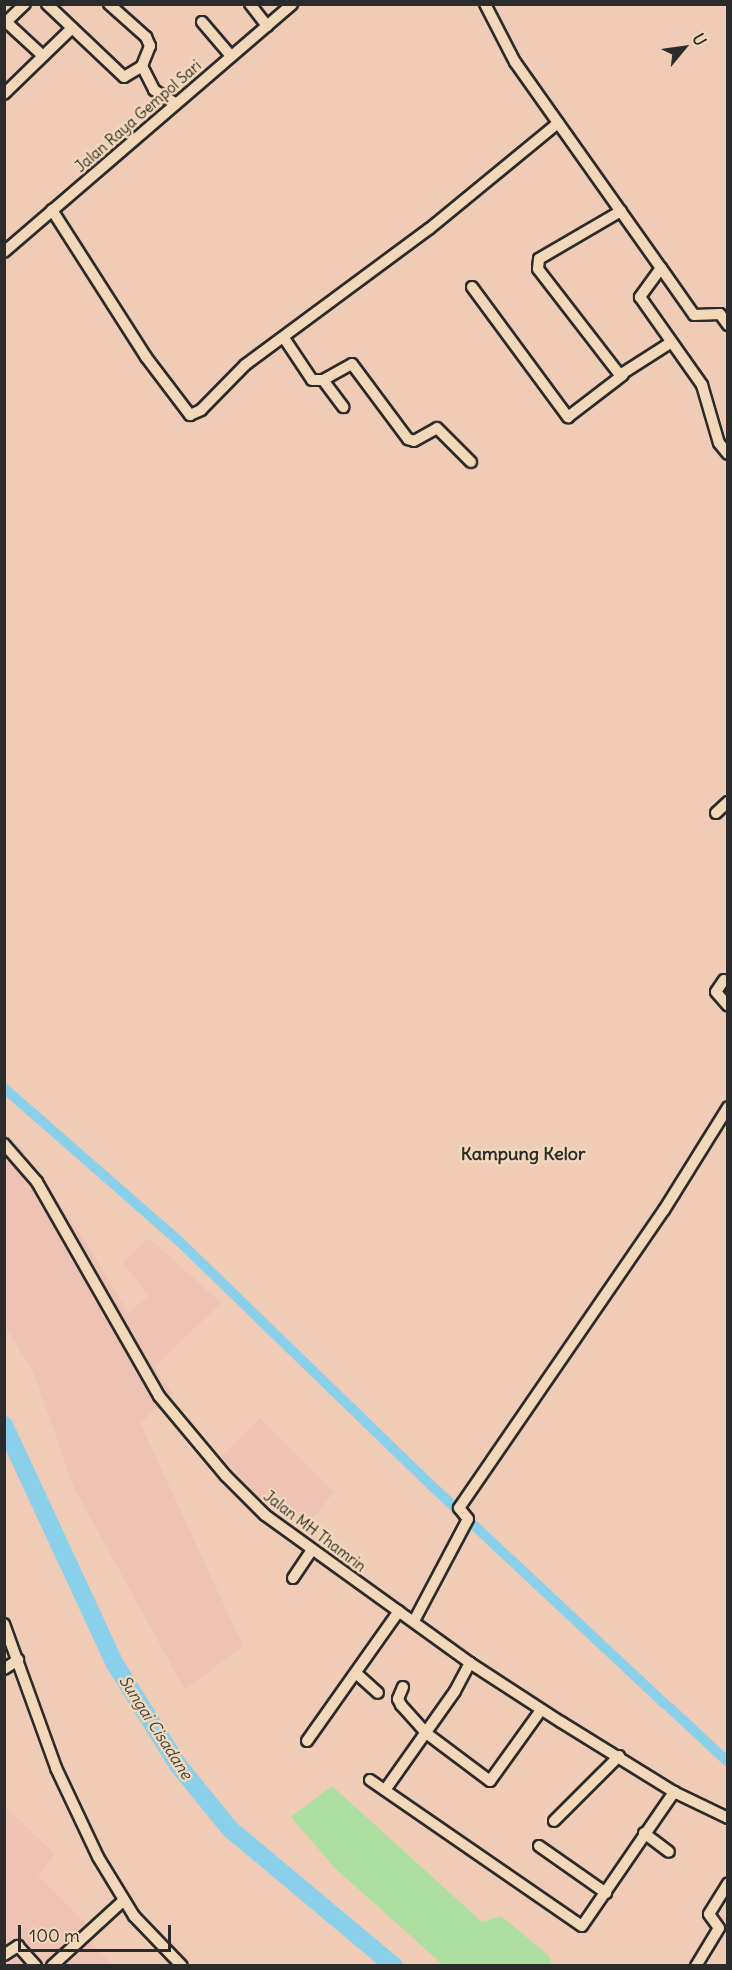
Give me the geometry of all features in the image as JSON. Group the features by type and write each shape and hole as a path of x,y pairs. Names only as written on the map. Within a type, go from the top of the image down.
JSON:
{"street":[{"path":"25,4 5,22 43,56"},
{"path":"47,4 124,77 142,66 150,46 146,37 109,4"},
{"path":"250,4 267,26"},
{"name":"Jalan Raya Gempol Sari","path":"4,252 292,4"},
{"path":"485,4 515,62 694,315 720,314 728,325"},
{"path":"202,22 231,56"},
{"path":"4,94 72,28"},
{"path":"142,66 154,90 175,103"},
{"path":"4,75 13,83"},
{"path":"51,210 187,415 201,410 228,380 429,229 558,123"},
{"path":"621,211 537,264 623,375"},
{"path":"661,268 640,297 670,343 702,385 719,443 728,454"},
{"path":"472,287 568,417 670,343"},
{"path":"284,338 312,380 323,380 352,363 408,439 414,441 437,428 471,462"},
{"path":"323,380 343,407"},
{"path":"716,813 728,802"},
{"path":"724,980 716,992 728,1006"},
{"path":"414,1621 468,1519 459,1508 664,1210 728,1107"},
{"name":"Jalan MH Thamrin","path":"4,1144 37,1182 159,1396 226,1476 265,1515 470,1663 541,1710 674,1792 728,1818"},
{"path":"293,1578 312,1550"},
{"path":"307,1741 357,1674 399,1611"},
{"path":"4,1624 56,1768 123,1901 182,1965"},
{"path":"4,1669 18,1660"},
{"path":"385,1790 426,1733 470,1663"},
{"path":"357,1674 378,1693"},
{"path":"403,1687 398,1699 400,1705 426,1733 490,1781 541,1710"},
{"path":"554,1821 619,1756"},
{"path":"370,1780 579,1925 587,1923 644,1833 674,1792"},
{"path":"644,1833 669,1852"},
{"path":"539,1846 606,1893"},
{"path":"696,1965 720,1928 709,1914 728,1884"},
{"path":"52,1965 123,1901"},
{"path":"4,1955 18,1946 36,1965"}],"shaded area":[{"path":"4,1134 21,1147 90,1248 128,1313 149,1296 122,1262 149,1238 221,1303 154,1367 173,1394 140,1423 243,1646 185,1690 74,1488 32,1369 5,1327"},
{"path":"260,1418 334,1492 302,1531 266,1504 221,1457"},
{"path":"7,1808 55,1855 38,1875 90,1928 82,1935 113,1965 5,1966"}],"green space":[{"path":"332,1786 482,1922 501,1916 549,1956 552,1965 443,1965 335,1868 291,1817"}],"waterway":[{"path":"4,1088 180,1242 432,1486 666,1705"},
{"name":"Sungai Cisadane","path":"4,1425 115,1664 178,1765 230,1829 394,1966"},
{"path":"670,1708 728,1762"}],"district":[{"name":"Kampung Kelor","path":"523,1154"}]}
